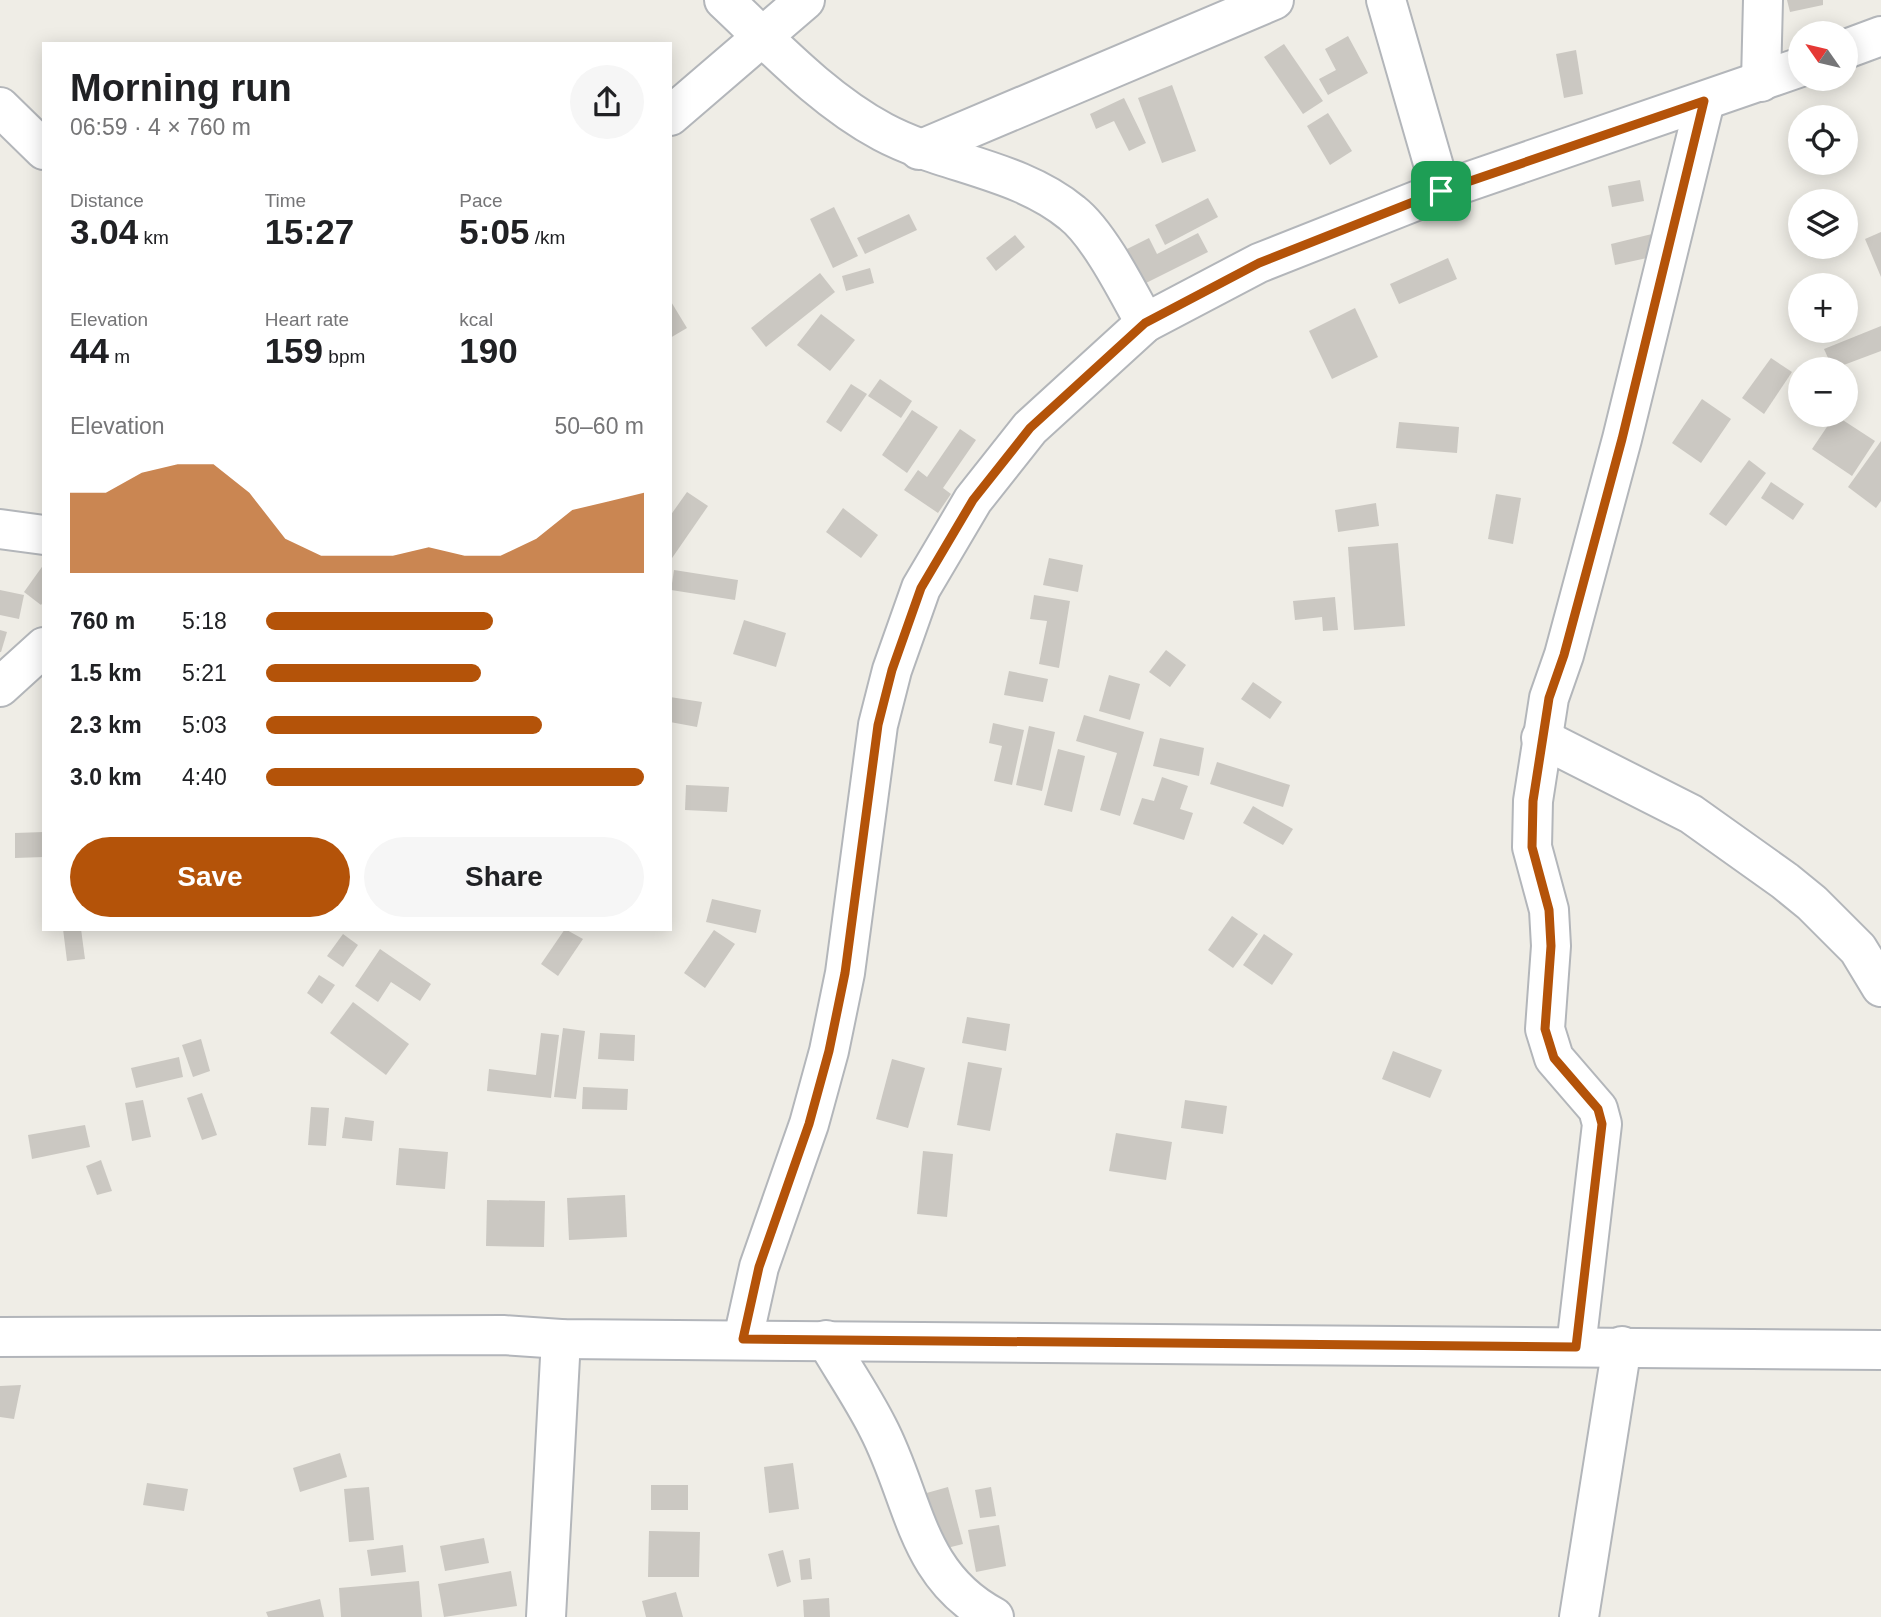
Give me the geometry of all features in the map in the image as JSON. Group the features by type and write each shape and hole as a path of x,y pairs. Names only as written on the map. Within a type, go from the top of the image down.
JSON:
{"street":[{"path":"724,0 831,97 880,130 919,150 1014,181 1054,199 1073,213 1089,232 1145,323"},
{"path":"672,114 805,0"},
{"path":"919,150 1274,0"},
{"path":"1386,0 1441,191"},
{"path":"1761,82 1763,0"},
{"path":"1858,45 1881,36"},
{"path":"743,1339 759,1267 809,1124 829,1051 845,973 878,725 892,670 921,588 973,500 1030,428 1145,323 1259,263 1441,191 1788,71"},
{"path":"1576,1347 1602,1124 1598,1109 1554,1058 1545,1029 1551,946 1549,910 1532,847 1533,801 1549,698 1578,606 1642,362 1704,101"},
{"path":"0,107 42,148"},
{"path":"0,529 42,535"},
{"path":"0,687 42,649"},
{"path":"1541,738 1691,814 1785,881 1812,903 1858,949 1881,987"},
{"path":"0,1337 503,1335 561,1339 1881,1350"},
{"path":"546,1617 561,1339"},
{"path":"826,1340 879,1430 925,1547 950,1586 993,1617"},
{"path":"1579,1617 1622,1346"}],"building":[{"path":"1787,0 1823,0 1823,5 1790,12"},
{"path":"1348,36 1368,73 1328,95 1319,79 1336,70 1325,49"},
{"path":"1284,44 1323,101 1303,114 1264,57"},
{"path":"1576,50 1583,94 1564,98 1556,54"},
{"path":"1172,85 1196,151 1162,163 1138,98"},
{"path":"1124,98 1146,143 1129,151 1114,121 1096,129 1090,114"},
{"path":"1328,113 1352,151 1330,165 1307,126"},
{"path":"1640,180 1644,201 1612,207 1608,186"},
{"path":"1208,198 1218,217 1165,245 1155,225"},
{"path":"834,207 858,256 833,268 810,219"},
{"path":"909,214 917,230 865,254 857,238"},
{"path":"1881,232 1881,277 1865,239"},
{"path":"1198,233 1208,252 1142,285 1125,250 1149,238 1157,254"},
{"path":"1652,234 1656,256 1615,265 1611,244"},
{"path":"1015,235 1025,247 996,271 986,258"},
{"path":"1448,258 1457,279 1399,304 1390,284"},
{"path":"870,268 874,283 846,291 842,276"},
{"path":"820,273 835,292 766,347 751,328"},
{"path":"672,303 687,328 672,337"},
{"path":"1355,308 1378,357 1332,379 1309,331"},
{"path":"821,314 855,340 830,371 797,345"},
{"path":"1881,326 1881,351 1858,360 1858,357 1828,357 1824,349 1839,343 1858,343 1858,335"},
{"path":"1771,358 1788,369 1788,378 1764,414 1742,398"},
{"path":"880,379 912,401 901,418 868,396"},
{"path":"851,384 867,394 841,432 826,422"},
{"path":"1702,399 1731,419 1701,463 1672,443"},
{"path":"912,410 938,427 907,473 882,455"},
{"path":"1399,422 1459,427 1457,453 1396,448"},
{"path":"1827,427 1853,427 1875,441 1852,476 1812,449"},
{"path":"960,429 976,440 943,488 951,494 938,513 904,490 918,470 927,477"},
{"path":"1881,441 1881,501 1876,508 1848,487"},
{"path":"1749,460 1766,473 1726,526 1709,514"},
{"path":"1771,482 1804,504 1793,520 1761,498"},
{"path":"687,492 708,506 672,558 672,513"},
{"path":"1496,494 1521,498 1513,544 1488,539"},
{"path":"1376,503 1379,526 1338,532 1335,510"},
{"path":"843,508 878,535 861,558 826,532"},
{"path":"1398,543 1405,626 1354,630 1348,547"},
{"path":"1049,558 1083,565 1078,592 1043,585"},
{"path":"42,567 42,604 24,592"},
{"path":"674,570 738,580 735,600 672,590"},
{"path":"0,590 24,595 19,619 0,615"},
{"path":"1034,595 1070,601 1059,668 1039,664 1047,621 1030,619"},
{"path":"1335,597 1338,630 1323,631 1322,617 1295,620 1293,601"},
{"path":"744,620 786,633 776,667 733,654"},
{"path":"0,630 7,632 1,652 0,652"},
{"path":"1166,650 1186,665 1170,687 1149,672"},
{"path":"1009,671 1048,679 1043,702 1004,695"},
{"path":"1109,675 1140,684 1130,720 1099,711"},
{"path":"1253,682 1282,702 1270,719 1241,699"},
{"path":"672,697 702,702 697,727 672,722"},
{"path":"1084,715 1144,732 1120,816 1100,810 1117,753 1076,741"},
{"path":"993,723 1024,730 1012,785 994,781 1002,746 989,743"},
{"path":"1029,726 1055,732 1042,791 1016,785"},
{"path":"1160,738 1204,748 1199,776 1153,766"},
{"path":"1058,749 1085,756 1072,812 1044,805"},
{"path":"1217,762 1290,785 1283,807 1210,784"},
{"path":"1162,777 1188,786 1180,809 1193,813 1184,840 1133,824 1142,798 1154,801"},
{"path":"686,785 729,787 727,812 685,810"},
{"path":"1253,806 1293,829 1283,845 1243,823"},
{"path":"42,832 42,857 15,858 15,833"},
{"path":"712,899 761,910 756,933 706,922"},
{"path":"1232,916 1258,934 1233,968 1208,950"},
{"path":"714,930 735,944 705,988 684,973"},
{"path":"63,931 81,931 85,959 67,961"},
{"path":"564,931 583,939 558,976 541,964"},
{"path":"343,934 358,945 343,967 327,956"},
{"path":"1264,934 1293,954 1272,985 1243,965"},
{"path":"380,949 431,984 420,1001 391,982 378,1002 355,986"},
{"path":"319,975 335,985 322,1004 307,993"},
{"path":"353,1002 409,1044 386,1075 330,1033"},
{"path":"967,1017 1010,1024 1006,1051 962,1043"},
{"path":"563,1028 585,1031 576,1099 554,1097"},
{"path":"541,1033 559,1035 551,1098 487,1091 489,1069 536,1075"},
{"path":"600,1033 635,1035 634,1061 598,1059"},
{"path":"201,1039 210,1071 193,1077 182,1045"},
{"path":"1393,1051 1442,1070 1430,1098 1382,1079"},
{"path":"179,1057 183,1077 136,1088 131,1068"},
{"path":"892,1059 925,1068 908,1128 876,1119"},
{"path":"968,1062 1002,1068 990,1131 957,1125"},
{"path":"583,1087 628,1089 627,1110 582,1109"},
{"path":"202,1093 217,1135 202,1140 187,1098"},
{"path":"143,1100 151,1137 132,1141 125,1103"},
{"path":"1185,1100 1227,1106 1223,1134 1181,1128"},
{"path":"311,1107 329,1108 326,1146 308,1145"},
{"path":"345,1117 374,1121 372,1141 342,1138"},
{"path":"85,1125 90,1147 32,1159 28,1135"},
{"path":"1116,1133 1172,1142 1166,1180 1109,1171"},
{"path":"399,1148 448,1152 445,1189 396,1185"},
{"path":"923,1151 953,1154 947,1217 917,1214"},
{"path":"101,1160 112,1191 97,1195 86,1166"},
{"path":"625,1195 627,1237 569,1240 567,1198"},
{"path":"487,1200 545,1201 544,1247 486,1246"},
{"path":"21,1385 14,1419 0,1417 0,1386"},
{"path":"340,1453 347,1477 300,1492 293,1468"},
{"path":"793,1463 799,1509 769,1513 764,1467"},
{"path":"147,1483 188,1489 184,1511 143,1505"},
{"path":"651,1485 688,1485 688,1510 651,1510"},
{"path":"369,1487 374,1540 349,1542 344,1489"},
{"path":"948,1487 963,1544 939,1550 923,1494"},
{"path":"991,1487 996,1516 980,1518 975,1490"},
{"path":"999,1525 1006,1566 976,1572 968,1530"},
{"path":"649,1531 700,1532 699,1577 648,1577"},
{"path":"484,1538 489,1563 445,1571 440,1546"},
{"path":"403,1545 406,1572 371,1576 367,1550"},
{"path":"783,1550 791,1582 777,1587 768,1554"},
{"path":"810,1558 812,1579 801,1580 799,1560"},
{"path":"511,1571 517,1606 444,1617 438,1584"},
{"path":"419,1581 422,1617 341,1617 339,1588"},
{"path":"676,1592 683,1617 646,1617 642,1601"},
{"path":"829,1598 830,1617 804,1617 803,1600"},
{"path":"320,1599 324,1617 268,1617 266,1612"}],"route":[{"path":"1704,101 1690,165 1666,250 1642,362 1564,655 1549,698 1533,801 1532,847 1549,910 1551,946 1545,1029 1554,1058 1598,1109 1602,1124 1602,1147 1576,1347 743,1339 759,1267 809,1124 829,1051 845,973 878,725 892,670 921,588 973,500 1030,428 1145,323 1259,263 1441,191 1704,101"}]}
